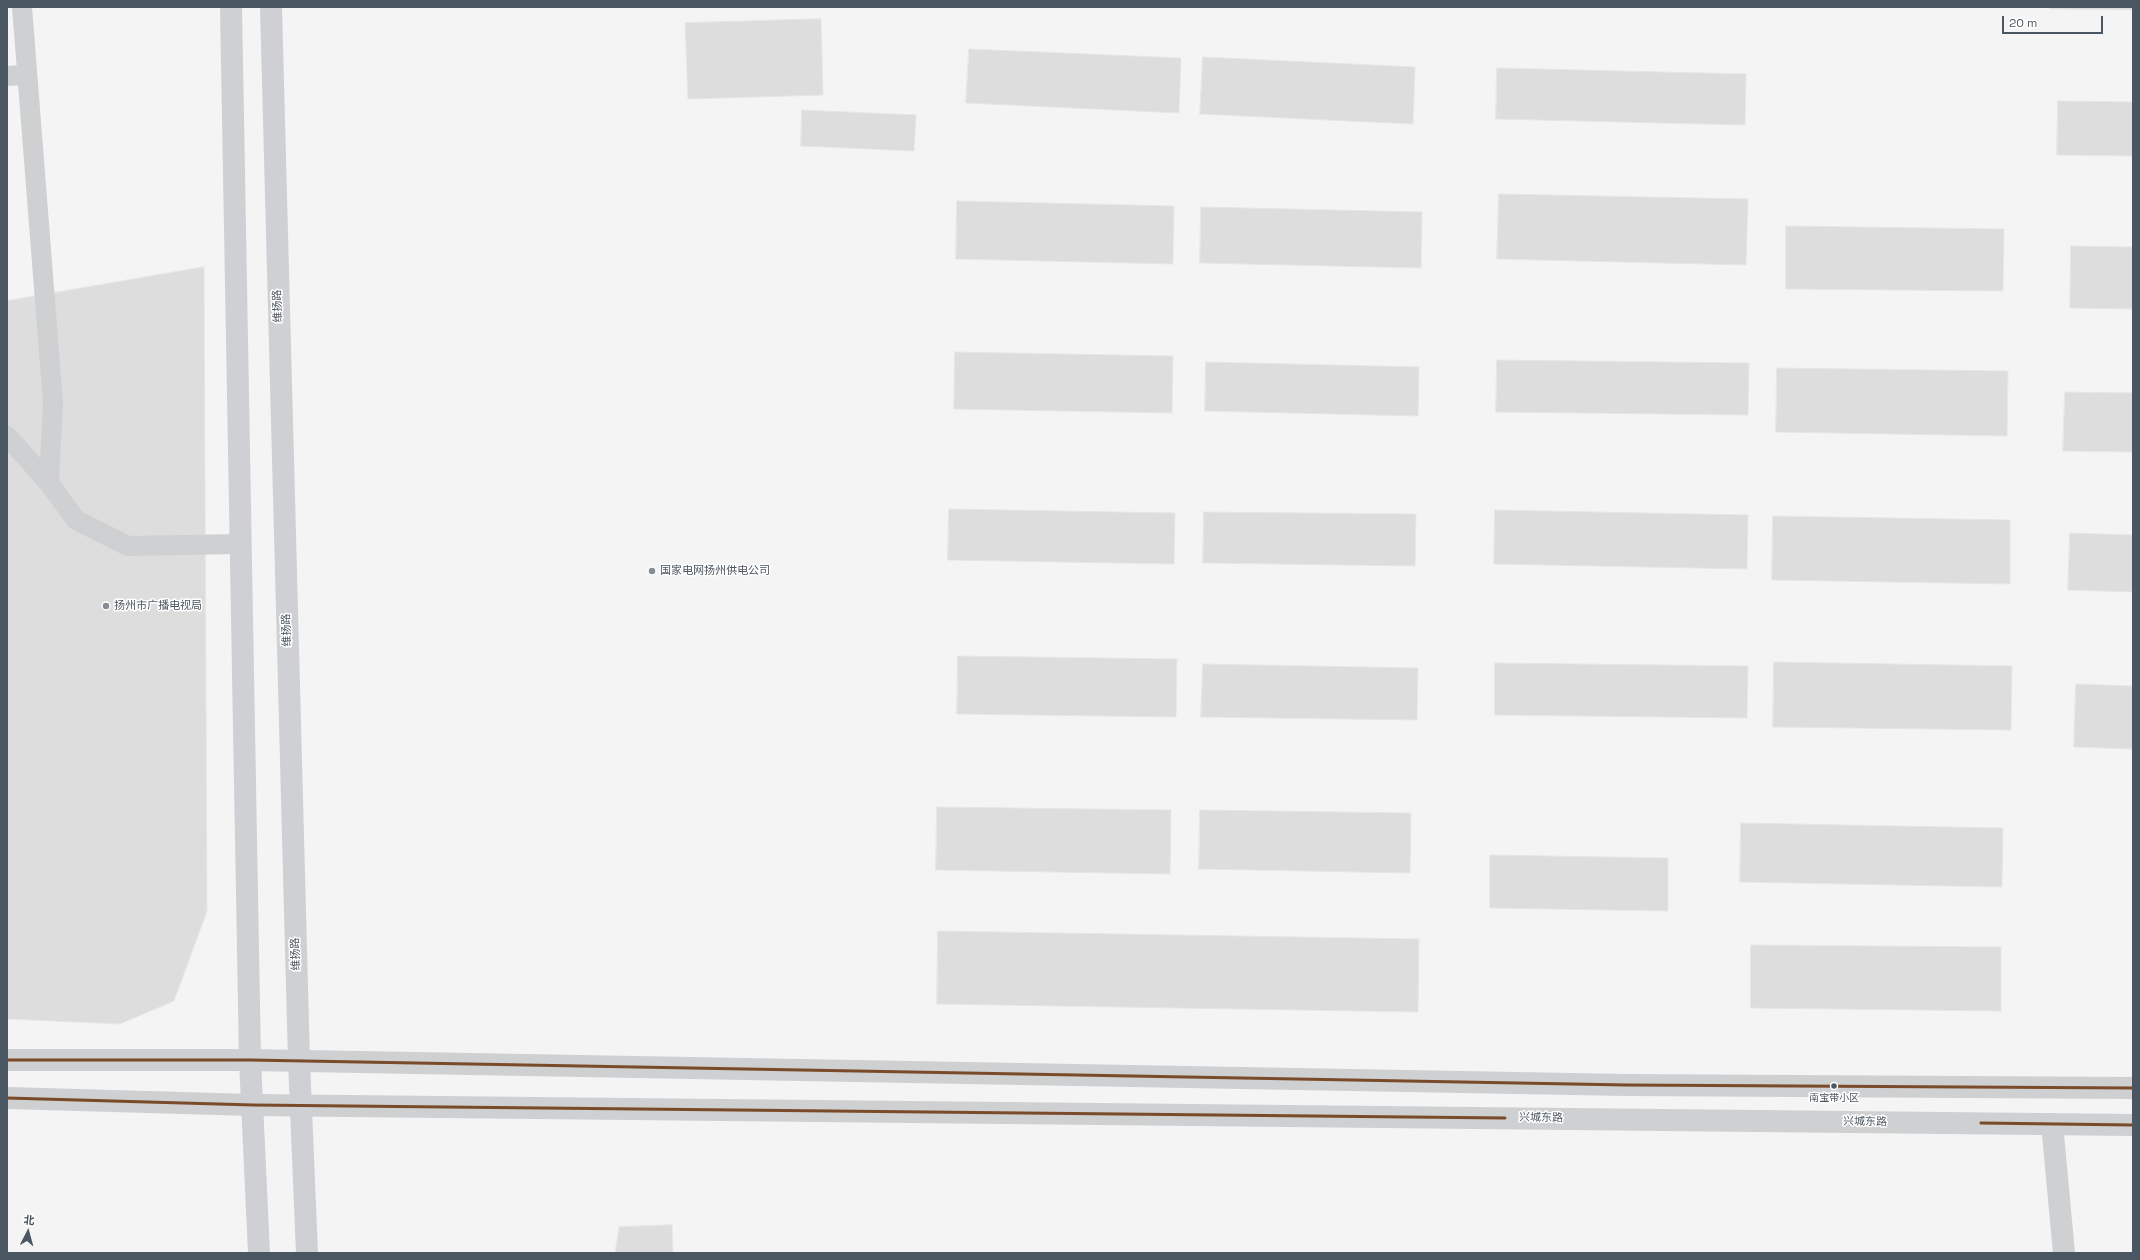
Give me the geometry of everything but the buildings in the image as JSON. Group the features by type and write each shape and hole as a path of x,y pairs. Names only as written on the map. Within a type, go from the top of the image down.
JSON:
{"main road":[{"path":"232,7 250,1060 259,1253"},
{"name":"维扬路","path":"270,7 299,1062 307,1253"}],"street":[{"path":"7,1060 250,1060 1627,1085 2133,1088"},
{"name":"兴城东路","path":"7,1098 253,1105 2133,1125"},
{"path":"2052,1124 2064,1253"}],"lane":[{"path":"22,7 53,403 49,483"},
{"path":"7,76 27,75"},
{"path":"7,436 49,483 76,520 128,546 240,544"}],"transit line":[{"path":"7,1060 250,1060 1627,1085 2133,1088"},
{"path":"7,1098 253,1105 1505,1118"},
{"path":"1981,1123 2133,1125"}],"place":[{"name":"国家电网扬州供电公司","path":"652,571"},
{"name":"扬州市广播电视局","path":"106,606"},
{"name":"南宝带小区","path":"1834,1086"}]}
